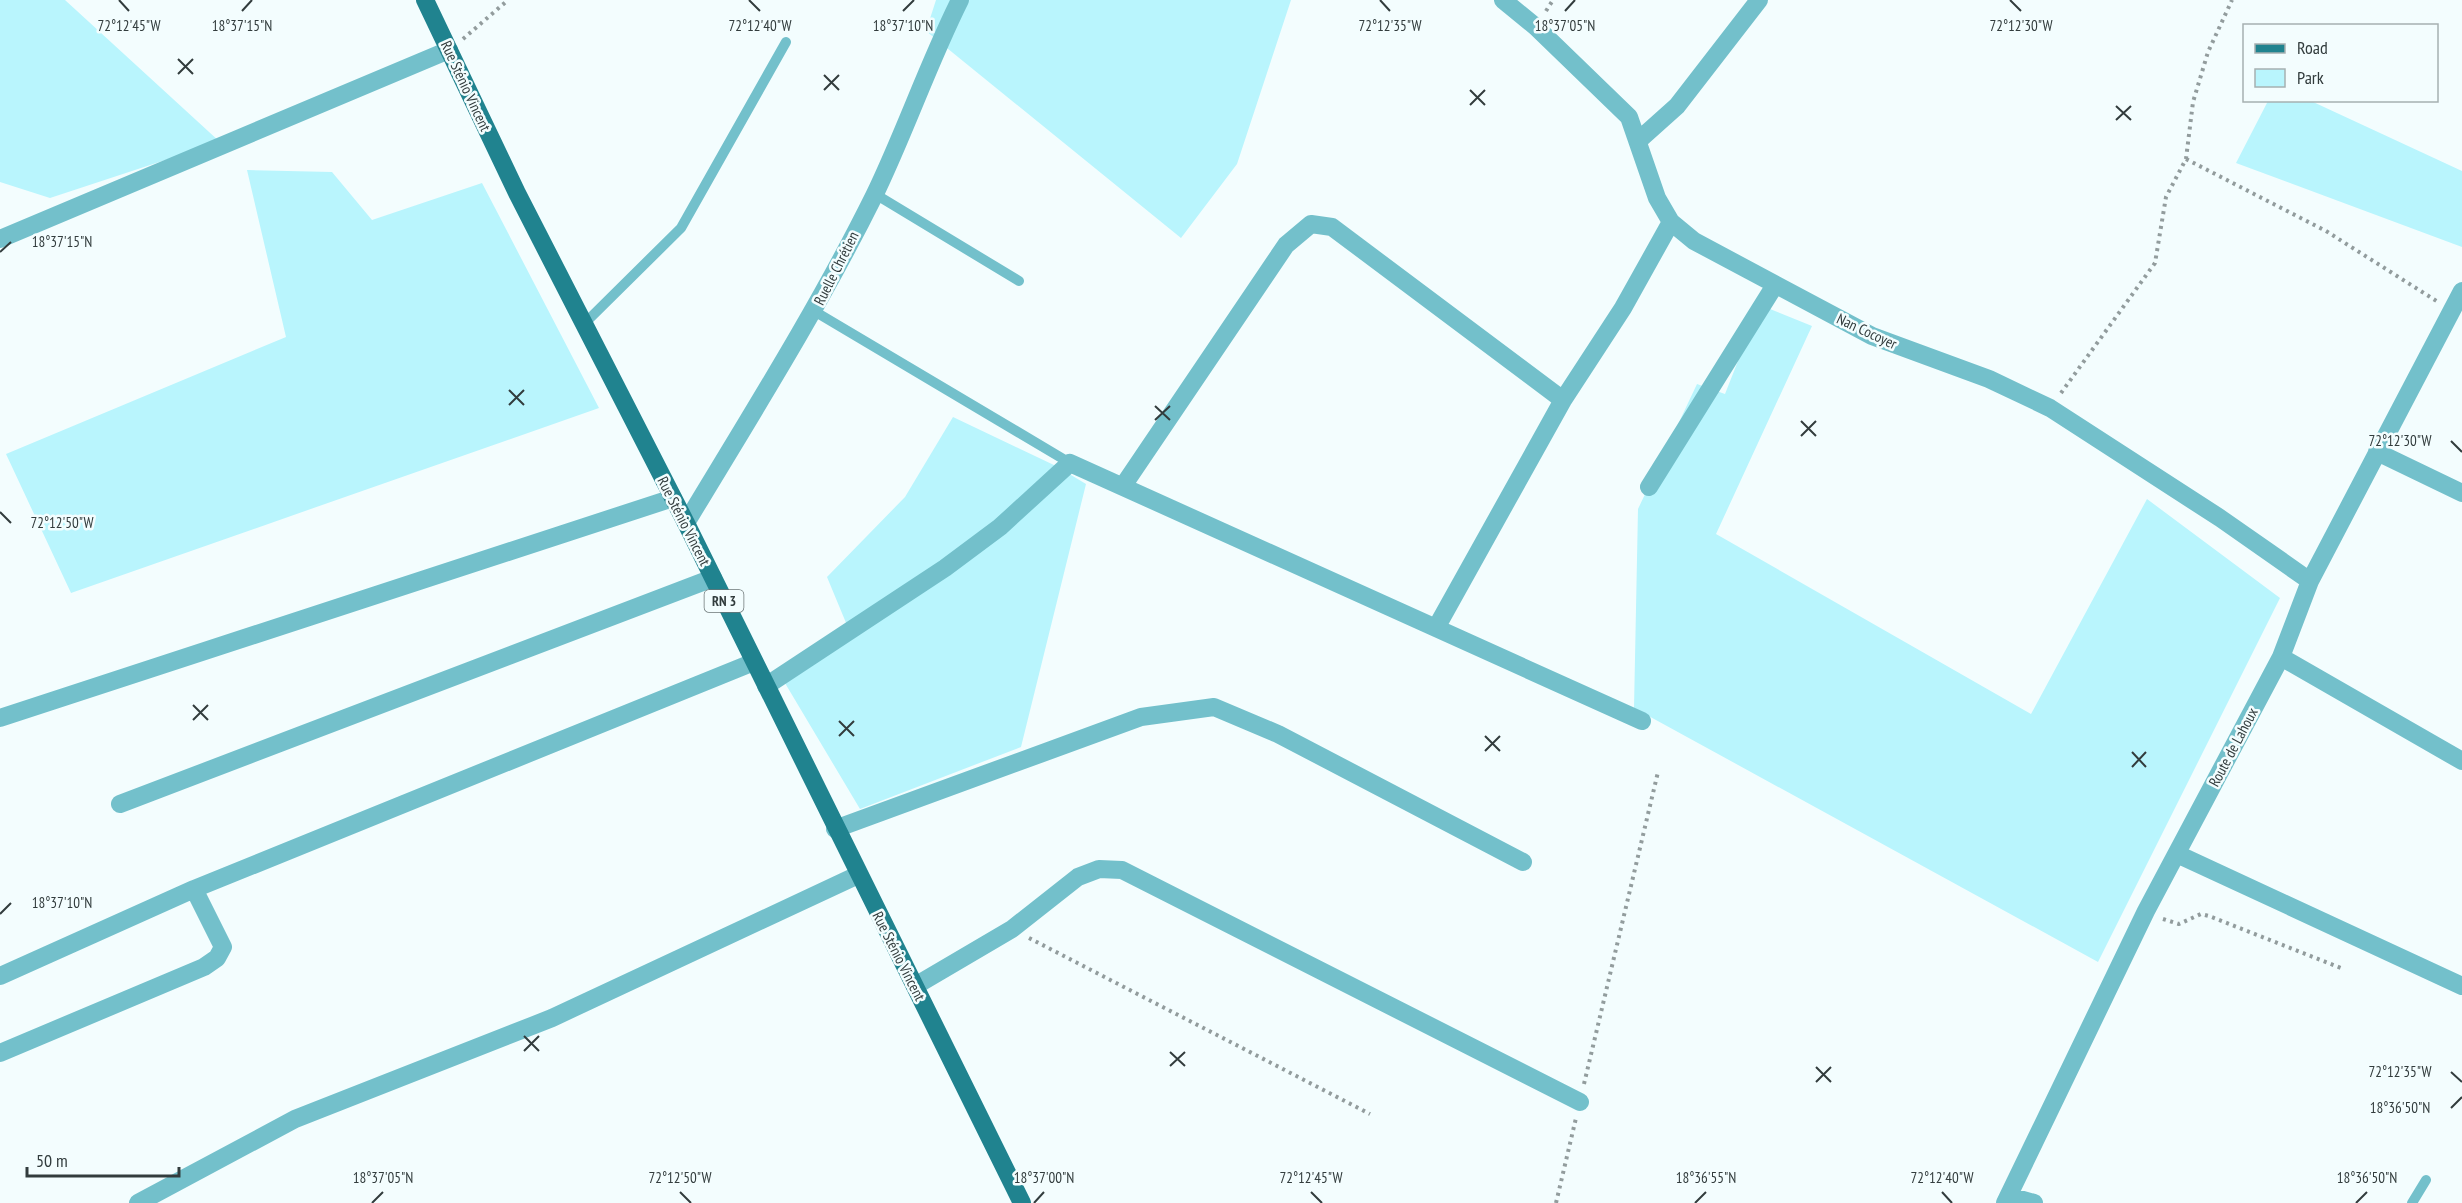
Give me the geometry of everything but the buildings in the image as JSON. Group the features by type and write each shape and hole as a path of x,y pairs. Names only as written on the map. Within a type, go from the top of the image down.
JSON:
{"main road":[{"name":"Rue Sténio Vincent","path":"425,0 583,325 686,523 1021,1203"}],"street":[{"name":"Ruelle Chrétien","path":"686,523 814,311 875,194 932,57 960,0"},
{"name":"Nan Cocoyer","path":"1503,0 1536,27 1629,117 1639,140 1645,170 1671,222 1694,241 1872,336 1989,379 2050,408 2220,518 2310,581"},
{"path":"1639,140 1677,106 1759,0"},
{"path":"0,239 449,50"},
{"path":"1436,628 1563,400 1623,308 1671,222"},
{"path":"1123,486 1286,245 1311,224 1332,227 1563,400"},
{"path":"1648,487 1775,285"},
{"name":"Route de Lahoux","path":"2007,1199 2146,911 2281,657 2310,581 2462,291"},
{"path":"2377,452 2462,493"},
{"path":"766,686 982,541 1070,463 1642,721"},
{"path":"0,718 673,498"},
{"path":"120,804 713,578"},
{"path":"2281,657 2462,761"},
{"path":"0,976 194,889 754,663"},
{"path":"836,829 1142,717 1214,707 1278,734 1523,862"},
{"path":"2177,854 2462,986"},
{"path":"915,986 1012,929 1078,877 1099,869 1122,870 1580,1102"},
{"path":"138,1203 294,1119 552,1018 858,875"},
{"path":"0,1053 204,967 217,958 223,947 194,889"},
{"path":"2007,1199 2034,1203"}],"lane":[{"path":"583,325 681,228 786,42"},
{"path":"875,194 1019,281"},
{"path":"814,311 1070,463"},
{"path":"2412,1203 2426,1180"}],"path":[{"path":"449,50 508,0"},
{"path":"2050,408 2155,263 2166,197 2186,159 2193,102 2208,52 2232,0"},
{"path":"2186,159 2326,231 2452,311"},
{"path":"1556,1203 1658,772"},
{"path":"2146,911 2179,924 2201,914 2209,916 2341,968"},
{"path":"1012,929 1370,1114"}],"green space":[{"path":"0,0 65,0 220,142 50,198 0,182"},
{"path":"936,0 1291,0 1237,164 1181,238 926,31"},
{"path":"2267,102 2313,102 2462,171 2462,247 2236,163"},
{"path":"247,170 332,172 372,220 482,183 599,408 71,593 6,454 286,337"},
{"path":"1760,305 1812,326 1716,534 2031,714 2147,499 2280,598 2098,962 1634,708 1638,509 1697,384 1725,394"},
{"path":"953,417 1056,466 1086,484 1021,747 860,809 779,673 849,630 827,577 905,497"}]}
